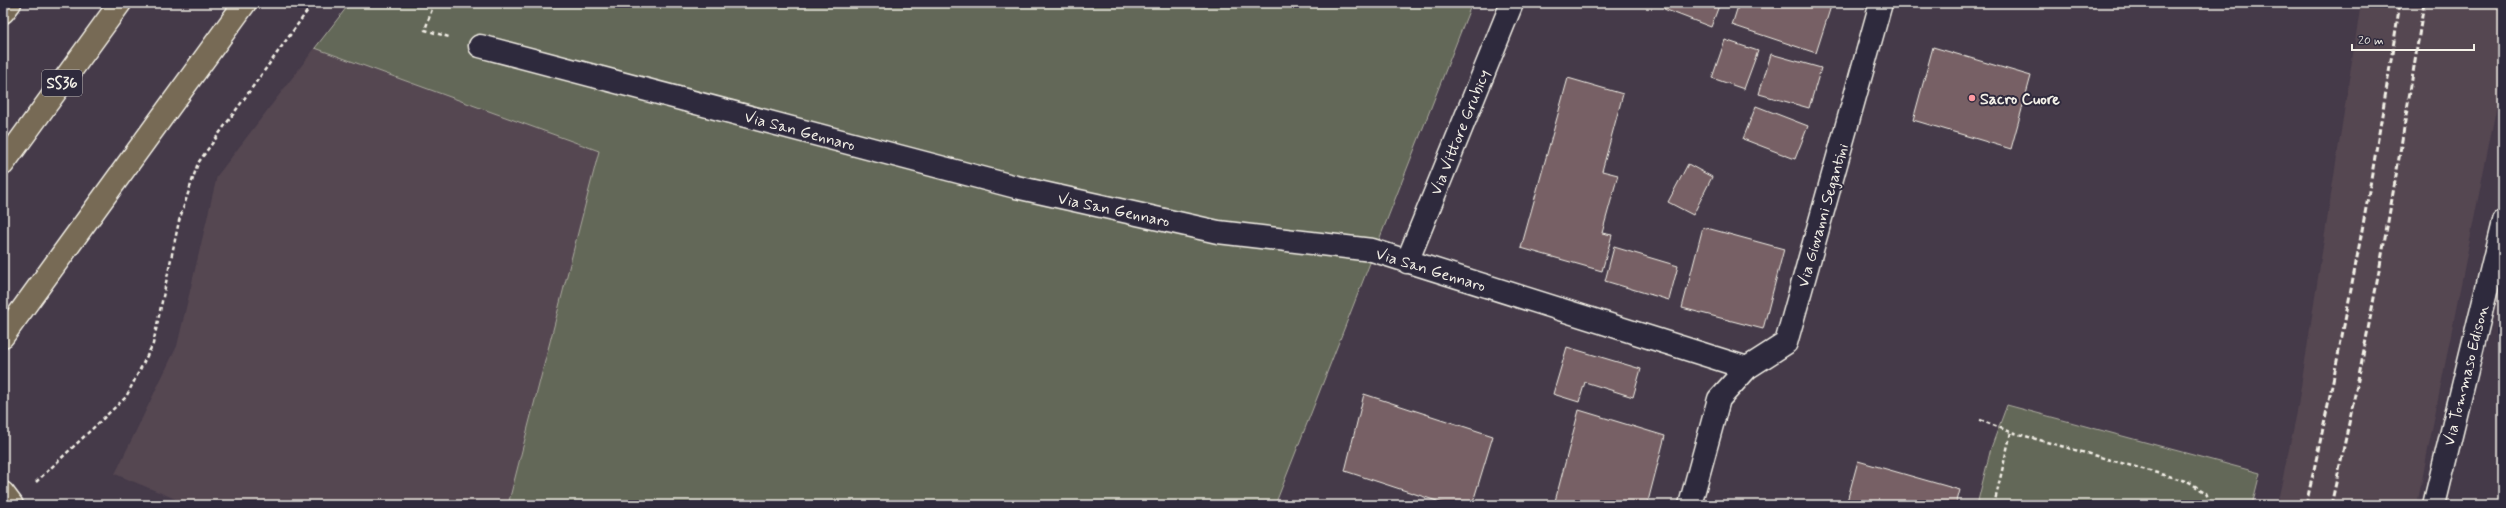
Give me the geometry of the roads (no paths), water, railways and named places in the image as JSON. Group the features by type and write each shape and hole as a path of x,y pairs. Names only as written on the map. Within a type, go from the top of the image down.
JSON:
{"highway":[{"path":"3,12 10,3"},
{"name":"SS36","path":"3,164 120,3"},
{"path":"3,336 245,3"},
{"path":"3,493 12,505"}],"street":[{"name":"Via Vittore Grubicy","path":"1407,262 1512,3"},
{"name":"Via Giovanni Segantini","path":"1690,505 1719,399 1747,368 1786,343 1881,3"},
{"name":"Via San Gennaro","path":"480,46 1016,188 1218,232 1372,250 1747,368"},
{"name":"Via Tommaso Edison","path":"2434,505 2503,222"}],"railway":[{"path":"2306,505 2358,255 2400,3"},
{"path":"2331,505 2358,380 2382,255 2424,3"}],"place":[{"name":"Sacro Cuore","path":"1972,98"}]}
